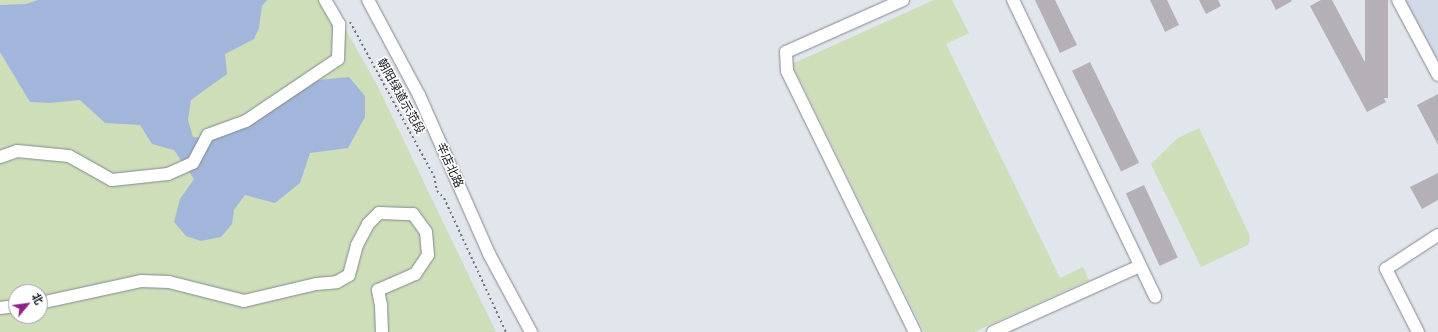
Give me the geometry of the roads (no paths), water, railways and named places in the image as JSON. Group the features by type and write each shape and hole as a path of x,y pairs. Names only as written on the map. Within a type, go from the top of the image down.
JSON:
{"street":[{"path":"0,157 17,151 69,156 112,180 168,174 193,163 208,135 246,121 338,59 338,24 325,0"},
{"name":"辛店北路","path":"368,0 419,95 489,254 531,332"},
{"path":"903,0 786,52 787,71 915,332"},
{"path":"1013,0 1155,297"},
{"path":"1398,0 1438,75"},
{"path":"48,301 141,281 169,282 244,301 316,284 337,282 349,275 357,245 368,224 379,213 413,214 426,232 428,255 415,274 378,290 381,305 382,332"},
{"path":"1418,332 1386,269 1438,235"},
{"path":"993,332 1140,266"}],"water":[{"path":"38,0 267,0 262,6 259,28 254,39 225,54 227,74 191,100 188,120 193,137 211,139 238,130 319,80 349,77 365,96 365,117 348,148 310,153 300,183 275,203 245,195 234,210 232,224 221,237 201,241 186,236 174,222 180,199 194,179 174,150 152,144 140,125 105,123 80,100 50,103 30,102 0,52 0,5 26,4"}]}
